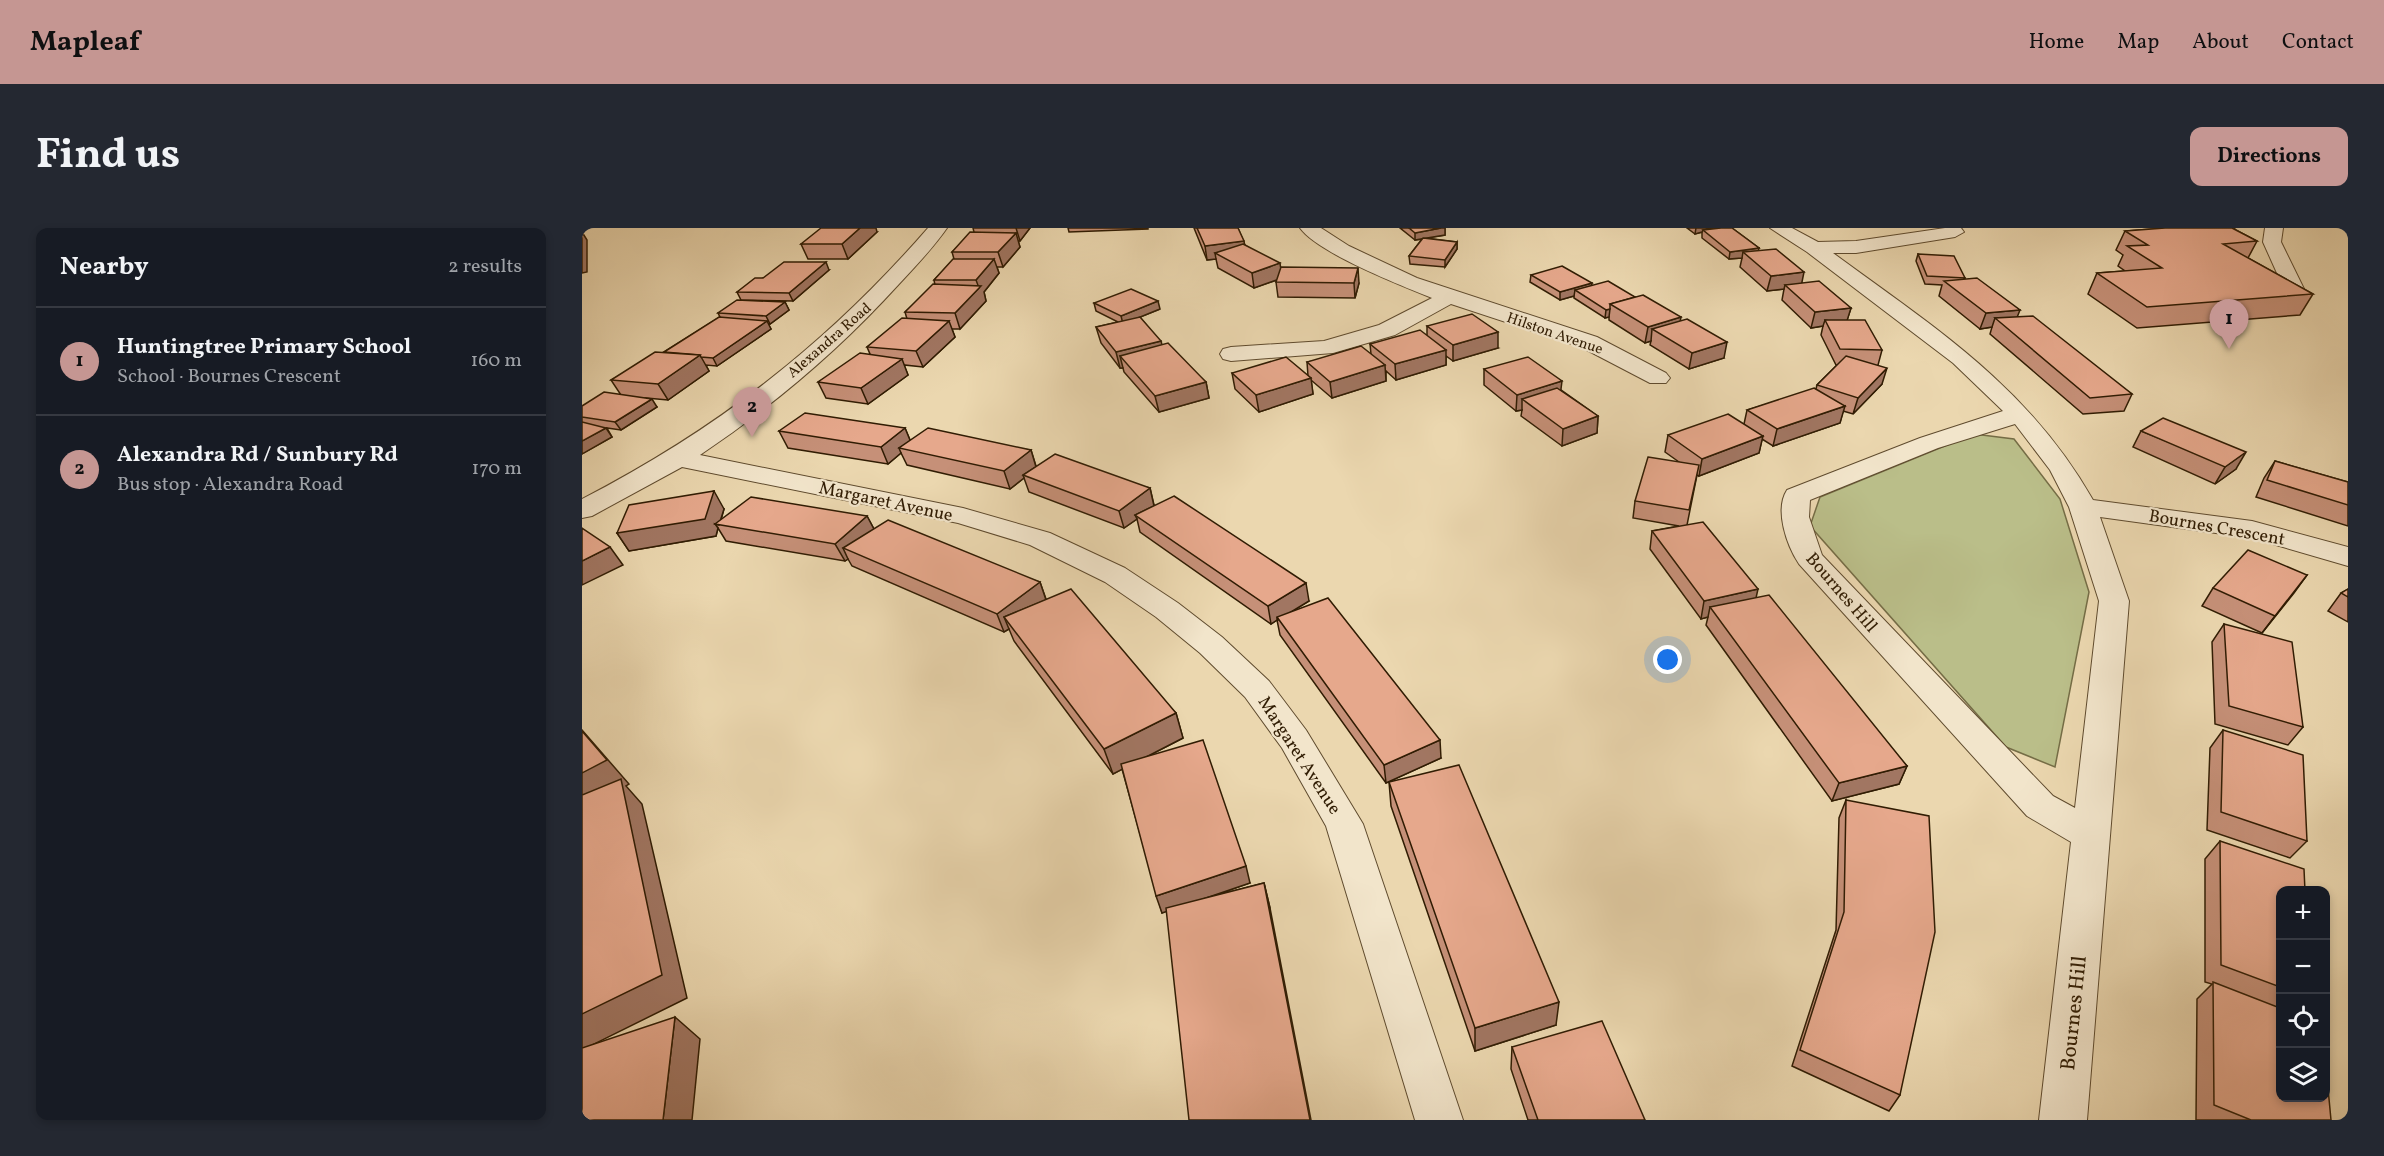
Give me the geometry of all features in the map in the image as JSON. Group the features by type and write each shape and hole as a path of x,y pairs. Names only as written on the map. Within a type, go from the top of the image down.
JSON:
{"street":[{"name":"Alexandra Road","path":"582,510 678,458 748,409 851,323 909,264 938,228"},
{"name":"Hilston Avenue","path":"1309,228 1335,247 1407,282 1447,298 1591,343 1658,378"},
{"name":"Bournes Hill","path":"1779,228 1814,248 1960,357 2020,414 2062,469 2083,507 2114,601 2063,1120"},
{"path":"2274,228 2272,242 2295,291"},
{"path":"1814,248 1856,247 1955,232"},
{"path":"1231,354 1325,348 1387,330 1447,298"},
{"name":"Bournes Hill","path":"2020,414 1929,443 1797,496 1795,517 1809,558 1983,746 2040,806 2091,835"},
{"name":"Margaret Avenue","path":"678,458 963,516 1040,539 1115,574 1167,610 1211,645 1257,689 1294,739 1344,824 1438,1120"},
{"name":"Bournes Crescent","path":"2083,507 2225,526 2324,548 2348,557"}],"green space":[{"path":"1974,434 2014,439 2060,499 2089,592 2055,767 2006,747 1810,526 1820,497"}],"building":[{"path":"821,228 860,228 842,244 801,244"},
{"path":"1197,228 1238,228 1244,241 1205,246"},
{"path":"1409,228 1441,228 1415,233"},
{"path":"1732,228 1759,248 1730,252 1703,230"},
{"path":"2165,228 2232,228 2257,241 2223,244 2313,294 2147,307 2097,273 2162,268 2127,246 2148,245 2125,231"},
{"path":"970,232 1016,233 998,252 952,252"},
{"path":"1423,238 1457,242 1445,260 1409,256"},
{"path":"1243,244 1280,263 1252,273 1215,253"},
{"path":"1776,249 1804,272 1771,276 1743,252"},
{"path":"1918,254 1954,256 1965,278 1927,276"},
{"path":"953,259 994,259 976,280 934,280"},
{"path":"784,262 826,262 789,293 737,292 755,278 763,278"},
{"path":"1562,266 1592,283 1560,292 1531,275"},
{"path":"1281,267 1358,268 1354,283 1276,282"},
{"path":"1977,278 2020,310 1986,313 1944,281"},
{"path":"1608,281 1635,297 1610,304 1610,309 1606,310 1575,290"},
{"path":"1819,281 1851,308 1815,312 1785,285"},
{"path":"933,284 981,286 955,313 905,312"},
{"path":"1131,289 1158,301 1121,316 1094,303"},
{"path":"1643,295 1681,317 1648,327 1610,304"},
{"path":"737,300 785,302 766,316 718,313"},
{"path":"1472,314 1498,332 1453,345 1427,326"},
{"path":"2033,316 2132,394 2090,398 1995,318"},
{"path":"719,317 767,321 713,358 664,352"},
{"path":"1140,317 1161,341 1116,352 1096,327"},
{"path":"902,318 949,321 916,351 867,347"},
{"path":"1687,319 1727,342 1692,353 1652,329"},
{"path":"1825,320 1865,320 1882,350 1840,349"},
{"path":"1420,330 1446,350 1395,364 1370,344"},
{"path":"1168,343 1206,382 1155,396 1120,356"},
{"path":"1361,346 1385,365 1330,382 1307,362"},
{"path":"655,352 700,355 658,384 611,380"},
{"path":"860,353 902,359 861,388 818,382"},
{"path":"1846,356 1887,368 1858,398 1817,385"},
{"path":"1286,357 1311,378 1256,395 1232,373"},
{"path":"1528,357 1562,381 1517,395 1484,369"},
{"path":"1557,388 1598,416 1563,429 1522,399"},
{"path":"1814,388 1845,406 1777,429 1747,410"},
{"path":"604,392 652,399 615,422 582,417 582,406"},
{"path":"805,413 905,428 881,447 779,431"},
{"path":"1728,414 1763,436 1702,459 1668,435"},
{"path":"2163,418 2246,452 2225,467 2141,431"},
{"path":"582,422 606,428 582,441"},
{"path":"928,428 1031,450 1004,471 899,448"},
{"path":"1055,454 1150,488 1119,511 1023,475"},
{"path":"1648,457 1699,465 1689,510 1635,501"},
{"path":"2275,461 2348,482 2348,505 2267,480"},
{"path":"714,491 705,519 617,533 629,505"},
{"path":"1174,496 1306,583 1268,606 1135,515"},
{"path":"751,497 867,516 835,544 715,524"},
{"path":"888,520 1040,582 997,614 843,548"},
{"path":"1703,522 1758,589 1704,601 1652,531"},
{"path":"582,528 610,547 582,561"},
{"path":"2248,550 2307,575 2275,616 2213,588"},
{"path":"1071,589 1176,713 1104,749 1004,617"},
{"path":"2348,589 2348,597 2341,593"},
{"path":"1769,595 1907,766 1839,783 1710,607"},
{"path":"1328,598 1440,740 1384,765 1277,617"},
{"path":"2224,624 2292,642 2303,727 2229,706"},
{"path":"2223,730 2303,755 2307,841 2221,812"},
{"path":"582,731 607,760 582,773"},
{"path":"1203,740 1246,866 1156,896 1121,764"},
{"path":"1459,765 1559,1002 1475,1028 1389,782"},
{"path":"621,779 662,975 582,1014 582,795"},
{"path":"1846,800 1929,816 1935,932 1900,1095 1800,1050 1844,912"},
{"path":"2220,841 2304,869 2305,886 2276,886 2276,986 2221,965"},
{"path":"1264,883 1310,1120 1189,1120 1166,908"},
{"path":"2213,982 2276,1006 2276,1102 2329,1102 2331,1120 2251,1120 2214,1105"},
{"path":"675,1017 663,1120 582,1120 582,1048"},
{"path":"1602,1021 1645,1120 1538,1120 1512,1047"}],"place":[{"name":"Huntingtree Primary School","path":"2229,349"},
{"name":"Alexandra Rd / Sunbury Rd","path":"752,437"}]}
